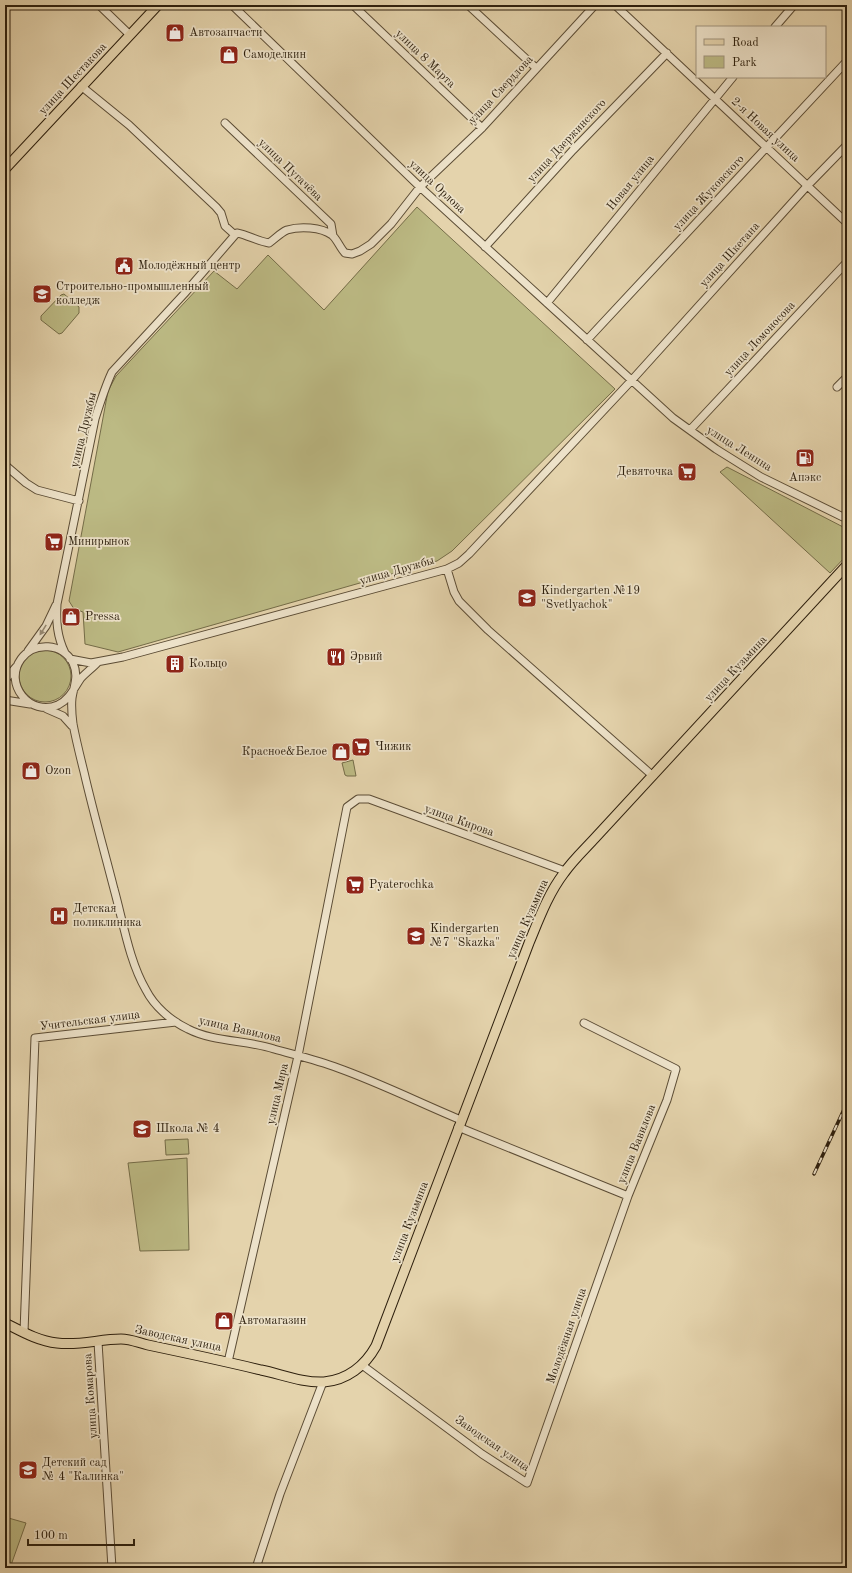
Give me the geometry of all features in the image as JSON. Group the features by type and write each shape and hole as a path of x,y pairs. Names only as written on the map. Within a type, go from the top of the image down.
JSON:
{"main road":[{"name":"улица Шестакова","path":"5,169 158,5"},
{"name":"улица Кузьмина","path":"362,1365 368,1360 376,1346 543,909 556,885 565,871 847,565"},
{"name":"Заводская улица","path":"5,1323 37,1338 55,1343 80,1344 120,1339 129,1340 300,1380 323,1382 351,1374 362,1365"}],"street":[{"path":"98,5 130,35"},
{"name":"улица Орлова","path":"232,5 420,187 632,381"},
{"name":"улица 8 Марта","path":"353,5 482,128"},
{"path":"468,5 536,68"},
{"name":"улица Свердлова","path":"420,187 482,128 595,5"},
{"name":"2-я Новая улица","path":"615,5 847,223"},
{"path":"776,26 794,5"},
{"name":"улица Дзержинского","path":"485,247 573,150 667,53"},
{"name":"улица Жуковского","path":"587,340 847,61"},
{"name":"Новая улица","path":"547,303 732,78"},
{"path":"81,86 129,125 216,207 221,213 225,226 235,235 243,234 269,243 286,231 294,229 318,229 334,236"},
{"name":"улица Пугачёва","path":"225,123 331,224 334,236 340,248 345,253 352,254 371,244 391,224 420,187"},
{"name":"улица Шкетана","path":"632,381 808,185 847,145"},
{"name":"улица Дружбы","path":"57,604 95,419 101,398 112,372 184,294 235,235"},
{"name":"улица Ломоносова","path":"690,430 847,262"},
{"path":"838,387 847,377"},
{"name":"улица Дружбы","path":"97,663 191,639 447,568 459,562 470,554 632,381"},
{"name":"улица Ленина","path":"632,381 656,403 690,430 761,477 847,519"},
{"path":"5,465 26,483 37,490 79,500"},
{"path":"447,568 454,592 459,601 488,630 653,776"},
{"path":"5,680 46,626 57,604"},
{"path":"57,604 57,630 60,643 76,671 76,684 73,690"},
{"path":"25,654 31,650 45,646 60,650 68,656 91,663 97,663"},
{"path":"43,707 52,707 61,704 68,698 82,678 97,663"},
{"path":"17,666 15,679 19,692 28,702 35,705"},
{"name":"улица Вавилова","path":"73,690 71,711 74,727 94,816 135,966 146,991 153,1002 176,1022 199,1034 254,1043 337,1067 460,1123 628,1196 667,1100 676,1069 584,1023"},
{"path":"5,700 43,707 63,716 74,727"},
{"name":"улица Кирова","path":"346,807 358,799 369,799 565,871"},
{"name":"улица Мира","path":"228,1362 298,1056 346,807"},
{"name":"Учительская улица","path":"24,1332 35,1038 176,1022"},
{"name":"Молодёжная улица","path":"527,1483 628,1196"},
{"name":"улица Комарова","path":"98,1342 112,1568"},
{"name":"Заводская улица","path":"362,1365 482,1454 527,1483"},
{"path":"256,1568 280,1494 323,1382"}],"green space":[{"path":"417,207 615,389 452,551 437,561 118,652 85,644 83,612 74,609 69,601 108,391 116,376 214,271 237,289 268,255 324,310"},
{"path":"64,294 79,307 79,313 62,333 59,334 41,320 41,316 61,295"},
{"path":"727,467 847,529 847,555 830,573 720,472"},
{"path":"45,650 55,652 63,658 69,666 71,676 69,686 63,694 55,700 45,702 35,700 27,694 21,686 19,676 21,666 27,658 35,652"},
{"path":"353,760 356,776 347,776 345,775 342,763"},
{"path":"188,1139 189,1154 166,1155 165,1140"},
{"path":"187,1158 189,1250 140,1251 128,1163"},
{"path":"5,1517 26,1523 10,1568 5,1568"}],"railway":[{"path":"814,1174 847,1103"}],"place":[{"name":"Автозапчасти","path":"175,33"},
{"name":"Самоделкин","path":"229,55"},
{"name":"Молодёжный центр","path":"124,266"},
{"name":"Строительно-промышленный колледж","path":"42,294"},
{"name":"Апэкс","path":"805,458"},
{"name":"Девяточка","path":"687,472"},
{"name":"Минирынок","path":"54,542"},
{"name":"Kindergarten №19 \"Svetlyachok\"","path":"527,598"},
{"name":"Pressa","path":"71,617"},
{"name":"Эрвий","path":"336,657"},
{"name":"Кольцо","path":"175,664"},
{"name":"Чижик","path":"361,747"},
{"name":"Красное&Белое","path":"341,752"},
{"name":"Ozon","path":"31,771"},
{"name":"Pyaterochka","path":"355,885"},
{"name":"Детская поликлиника","path":"59,916"},
{"name":"Kindergarten №7 \"Skazka\"","path":"416,936"},
{"name":"Школа № 4","path":"142,1129"},
{"name":"Автомагазин","path":"224,1321"},
{"name":"Детский сад № 4 \"Калинка\"","path":"28,1470"}]}
